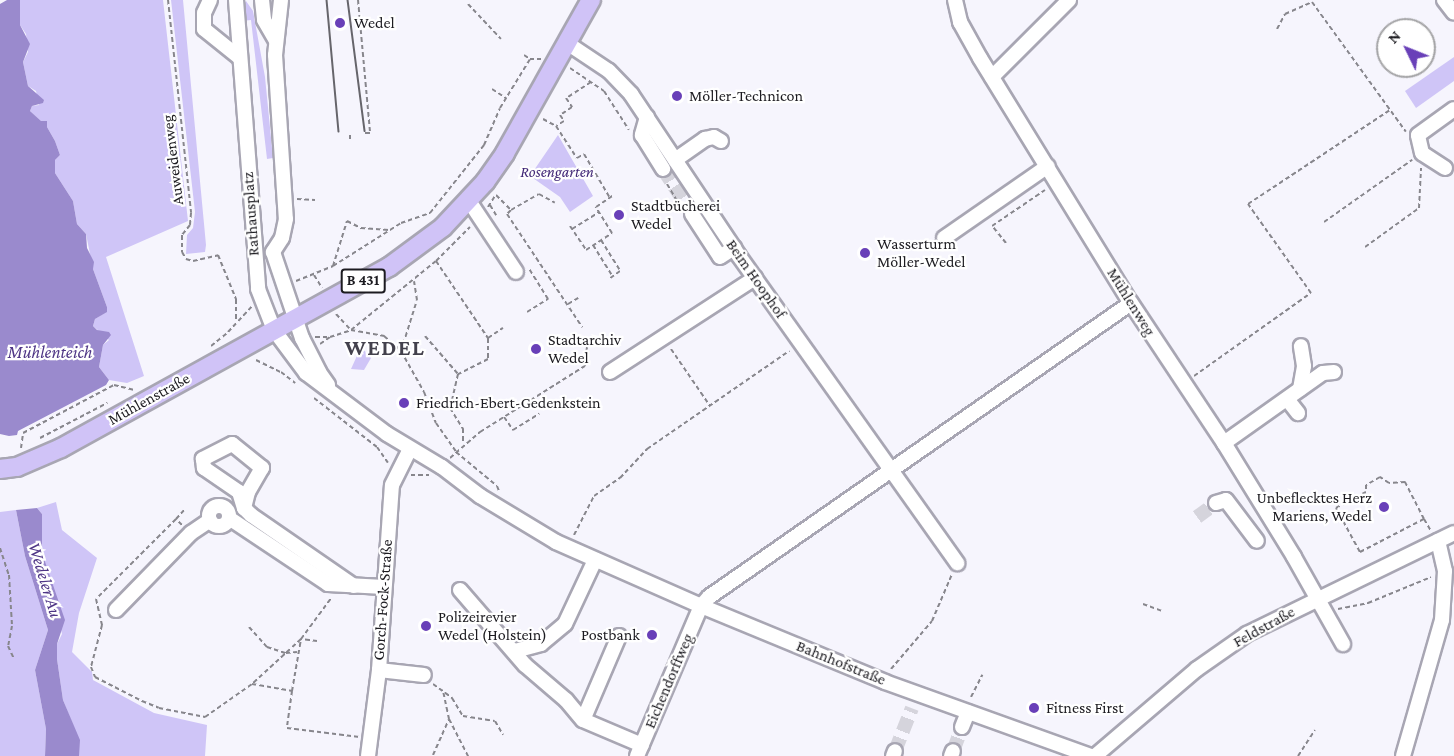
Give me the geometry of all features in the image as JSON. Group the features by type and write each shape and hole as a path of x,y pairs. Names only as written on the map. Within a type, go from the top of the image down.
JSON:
{"main road":[{"name":"B 431","path":"295,319 389,267 443,227 469,201 505,153 591,0"},
{"name":"Mühlenstraße","path":"0,469 17,467 61,448 295,319"}],"street":[{"path":"210,0 204,13 204,28 240,58"},
{"name":"Rathausplatz","path":"236,0 254,255 261,300 274,330 306,373 410,448"},
{"name":"Rathausplatz","path":"262,0 264,20 276,41"},
{"name":"Rathausplatz","path":"281,0 276,41 286,219 282,238 273,252 295,319 319,372 339,399"},
{"name":"Mühlenweg","path":"955,0 960,22 992,77 1131,303 1224,443 1343,644"},
{"path":"992,77 1069,0"},
{"path":"1444,0 1454,13"},
{"name":"Beim Hoophof","path":"567,43 609,71 631,94 734,248 957,563"},
{"path":"1445,168 1422,153 1418,135 1454,109"},
{"path":"647,117 642,135 663,169"},
{"path":"675,160 705,139 714,137 721,141"},
{"path":"944,238 1048,166"},
{"path":"469,201 516,272"},
{"path":"688,212 720,257 734,248"},
{"path":"610,372 755,278"},
{"path":"701,606 709,597 1131,303"},
{"path":"1300,389 1304,366 1301,346"},
{"path":"1224,443 1323,373 1334,372"},
{"path":"1287,399 1298,413"},
{"path":"244,508 248,492 262,468 232,444 203,459 204,468 239,492 244,508 348,585"},
{"name":"Gorch-Fock-Straße","path":"368,756 379,670 392,485 397,470 410,448"},
{"name":"Bahnhofstraße","path":"410,448 442,467 506,513 595,560 885,682 1093,756"},
{"path":"1216,503 1226,500 1257,541"},
{"path":"116,610 191,533 210,520 221,526 229,518 328,584 384,587"},
{"name":"Feldstraße","path":"1093,756 1213,657 1246,634 1320,603 1454,533"},
{"path":"1403,756 1442,620 1445,571 1438,541"},
{"path":"515,651 541,644 565,624 595,560"},
{"path":"460,590 525,665 566,700 583,720 640,751"},
{"name":"Eichendorffweg","path":"640,751 701,606"},
{"path":"583,720 619,636"},
{"path":"379,670 426,678"},
{"path":"912,708 918,694"},
{"path":"962,727 966,711"}],"path":[{"name":"Auweidenweg","path":"168,0 191,213 190,225 182,235 182,252 186,259 193,261 218,255 236,299 236,324"},
{"path":"358,0 370,133 362,134"},
{"path":"1276,29 1285,14 1312,2 1422,153 1419,208 1365,246"},
{"path":"468,4 501,39"},
{"path":"314,275 333,266 400,223 430,213 484,145 506,98 530,59 524,55"},
{"path":"572,69 604,91"},
{"path":"556,126 564,121 560,115 572,107 566,98 591,82"},
{"path":"492,89 506,98"},
{"path":"1185,383 1311,293 1248,204 1390,110"},
{"path":"541,118 556,126 577,158 584,154 610,198"},
{"path":"1324,222 1422,153"},
{"path":"1006,243 993,226 1057,181"},
{"path":"667,184 688,212"},
{"path":"666,192 670,190"},
{"path":"555,203 539,194 507,214 582,327"},
{"path":"496,195 511,210"},
{"path":"599,212 571,228 586,250 612,233 596,207 614,195"},
{"path":"333,266 347,217"},
{"path":"347,221 361,228 389,230"},
{"path":"593,245 610,277 620,271 601,240"},
{"path":"436,261 488,338 488,359 458,374"},
{"path":"401,351 417,300 413,280"},
{"path":"568,304 578,298"},
{"path":"527,312 548,299"},
{"path":"208,348 236,324 248,308 261,300"},
{"path":"488,338 502,328"},
{"path":"351,330 384,336 401,351 424,392 436,423 456,452 497,486 506,513"},
{"path":"425,336 458,374"},
{"path":"450,459 463,444 585,366 588,338"},
{"path":"663,338 710,406"},
{"path":"573,537 594,496 620,478 647,449 802,343"},
{"path":"256,360 281,372 298,385"},
{"path":"458,374 450,408 463,429 463,444"},
{"path":"21,449 23,433 114,384 134,390"},
{"path":"307,392 377,447 388,463 397,470"},
{"path":"40,438 108,403"},
{"path":"504,417 513,430 539,414"},
{"path":"16,452 31,444"},
{"path":"1424,519 1360,552 1336,508 1366,492 1366,485 1380,477 1389,483 1405,482 1438,541"},
{"path":"185,509 96,599 102,625 91,667 95,677 159,708 205,717 252,684 301,639 348,585"},
{"path":"176,519 191,533"},
{"path":"0,548 9,575 12,626 8,646 14,659"},
{"path":"885,682 893,664 932,621 957,563"},
{"path":"1320,603 1345,609 1368,603 1445,571"},
{"path":"1143,604 1162,611"},
{"path":"249,627 267,647 286,652 297,652"},
{"path":"301,639 317,641"},
{"path":"301,639 286,728 370,738"},
{"path":"966,711 982,675"},
{"path":"426,678 443,690 464,716 495,721 503,735"},
{"path":"252,684 292,691"},
{"path":"443,690 449,719 468,756"},
{"path":"432,755 449,719"},
{"path":"1298,756 1315,730"}],"green space":[{"path":"20,0 163,0 188,221 106,257 144,376 127,383 109,380 99,367 103,345 109,340 93,326 95,319 106,312 107,307 93,269 86,234 77,224 73,201 55,173 55,160 60,155 55,141 47,127 30,111 32,106 39,105 36,91 28,86 23,62 28,52 26,34 20,25"},
{"path":"171,0 183,0 206,245 205,252 186,254 187,235 193,228 195,212"},
{"path":"246,1 253,11 265,77 273,158 267,159 251,20 241,21 242,8"},
{"path":"1454,57 1454,81 1416,108 1405,91 1424,78 1436,78 1436,69"},
{"name":"Rosengarten","path":"558,135 593,196 570,212 560,197 530,176"},
{"path":"361,347 371,358 364,370 351,369"},
{"path":"56,502 62,530 97,558 79,613 72,652 92,672 93,680 154,713 207,725 205,756 79,756 79,740 63,700 57,659 57,644 62,634 42,553 42,514 37,508"},
{"path":"16,510 25,556 48,630 35,670 46,729 45,756 0,756 0,512"}],"water":[{"name":"Mühlenteich","path":"7,0 20,0 20,25 30,44 23,62 28,86 44,100 43,103 32,106 30,111 41,121 47,121 47,127 55,141 60,155 55,160 55,173 73,201 77,224 86,234 87,248 94,262 93,269 107,307 107,312 95,319 93,326 111,335 103,345 99,367 109,380 106,385 18,431 17,435 9,436 0,434 0,4"},
{"name":"Wedeler Au","path":"37,508 42,514 42,553 65,620 57,644 57,659 63,700 80,740 79,756 45,756 46,729 35,670 48,630 25,556 16,510"}],"tunnel":[{"path":"663,169 692,214"},
{"path":"1197,517 1216,503"},
{"path":"895,751 912,708"},
{"path":"953,751 962,727"}],"tram line":[{"path":"327,0 339,131"},
{"path":"348,0 365,131"}],"place":[{"name":"Wedel","path":"340,23"},
{"name":"Möller-Technicon","path":"677,96"},
{"name":"Stadtbücherei Wedel","path":"619,215"},
{"name":"Wasserturm Möller-Wedel","path":"865,253"},
{"name":"Stadtarchiv Wedel","path":"536,349"},
{"name":"Friedrich-Ebert-Gedenkstein","path":"404,403"},
{"name":"Unbeflecktes Herz Mariens, Wedel","path":"1384,507"},
{"name":"Polizeirevier Wedel (Holstein)","path":"426,626"},
{"name":"Postbank","path":"652,635"},
{"name":"Fitness First","path":"1034,708"}],"district":[{"name":"WEDEL","path":"385,348"}]}
